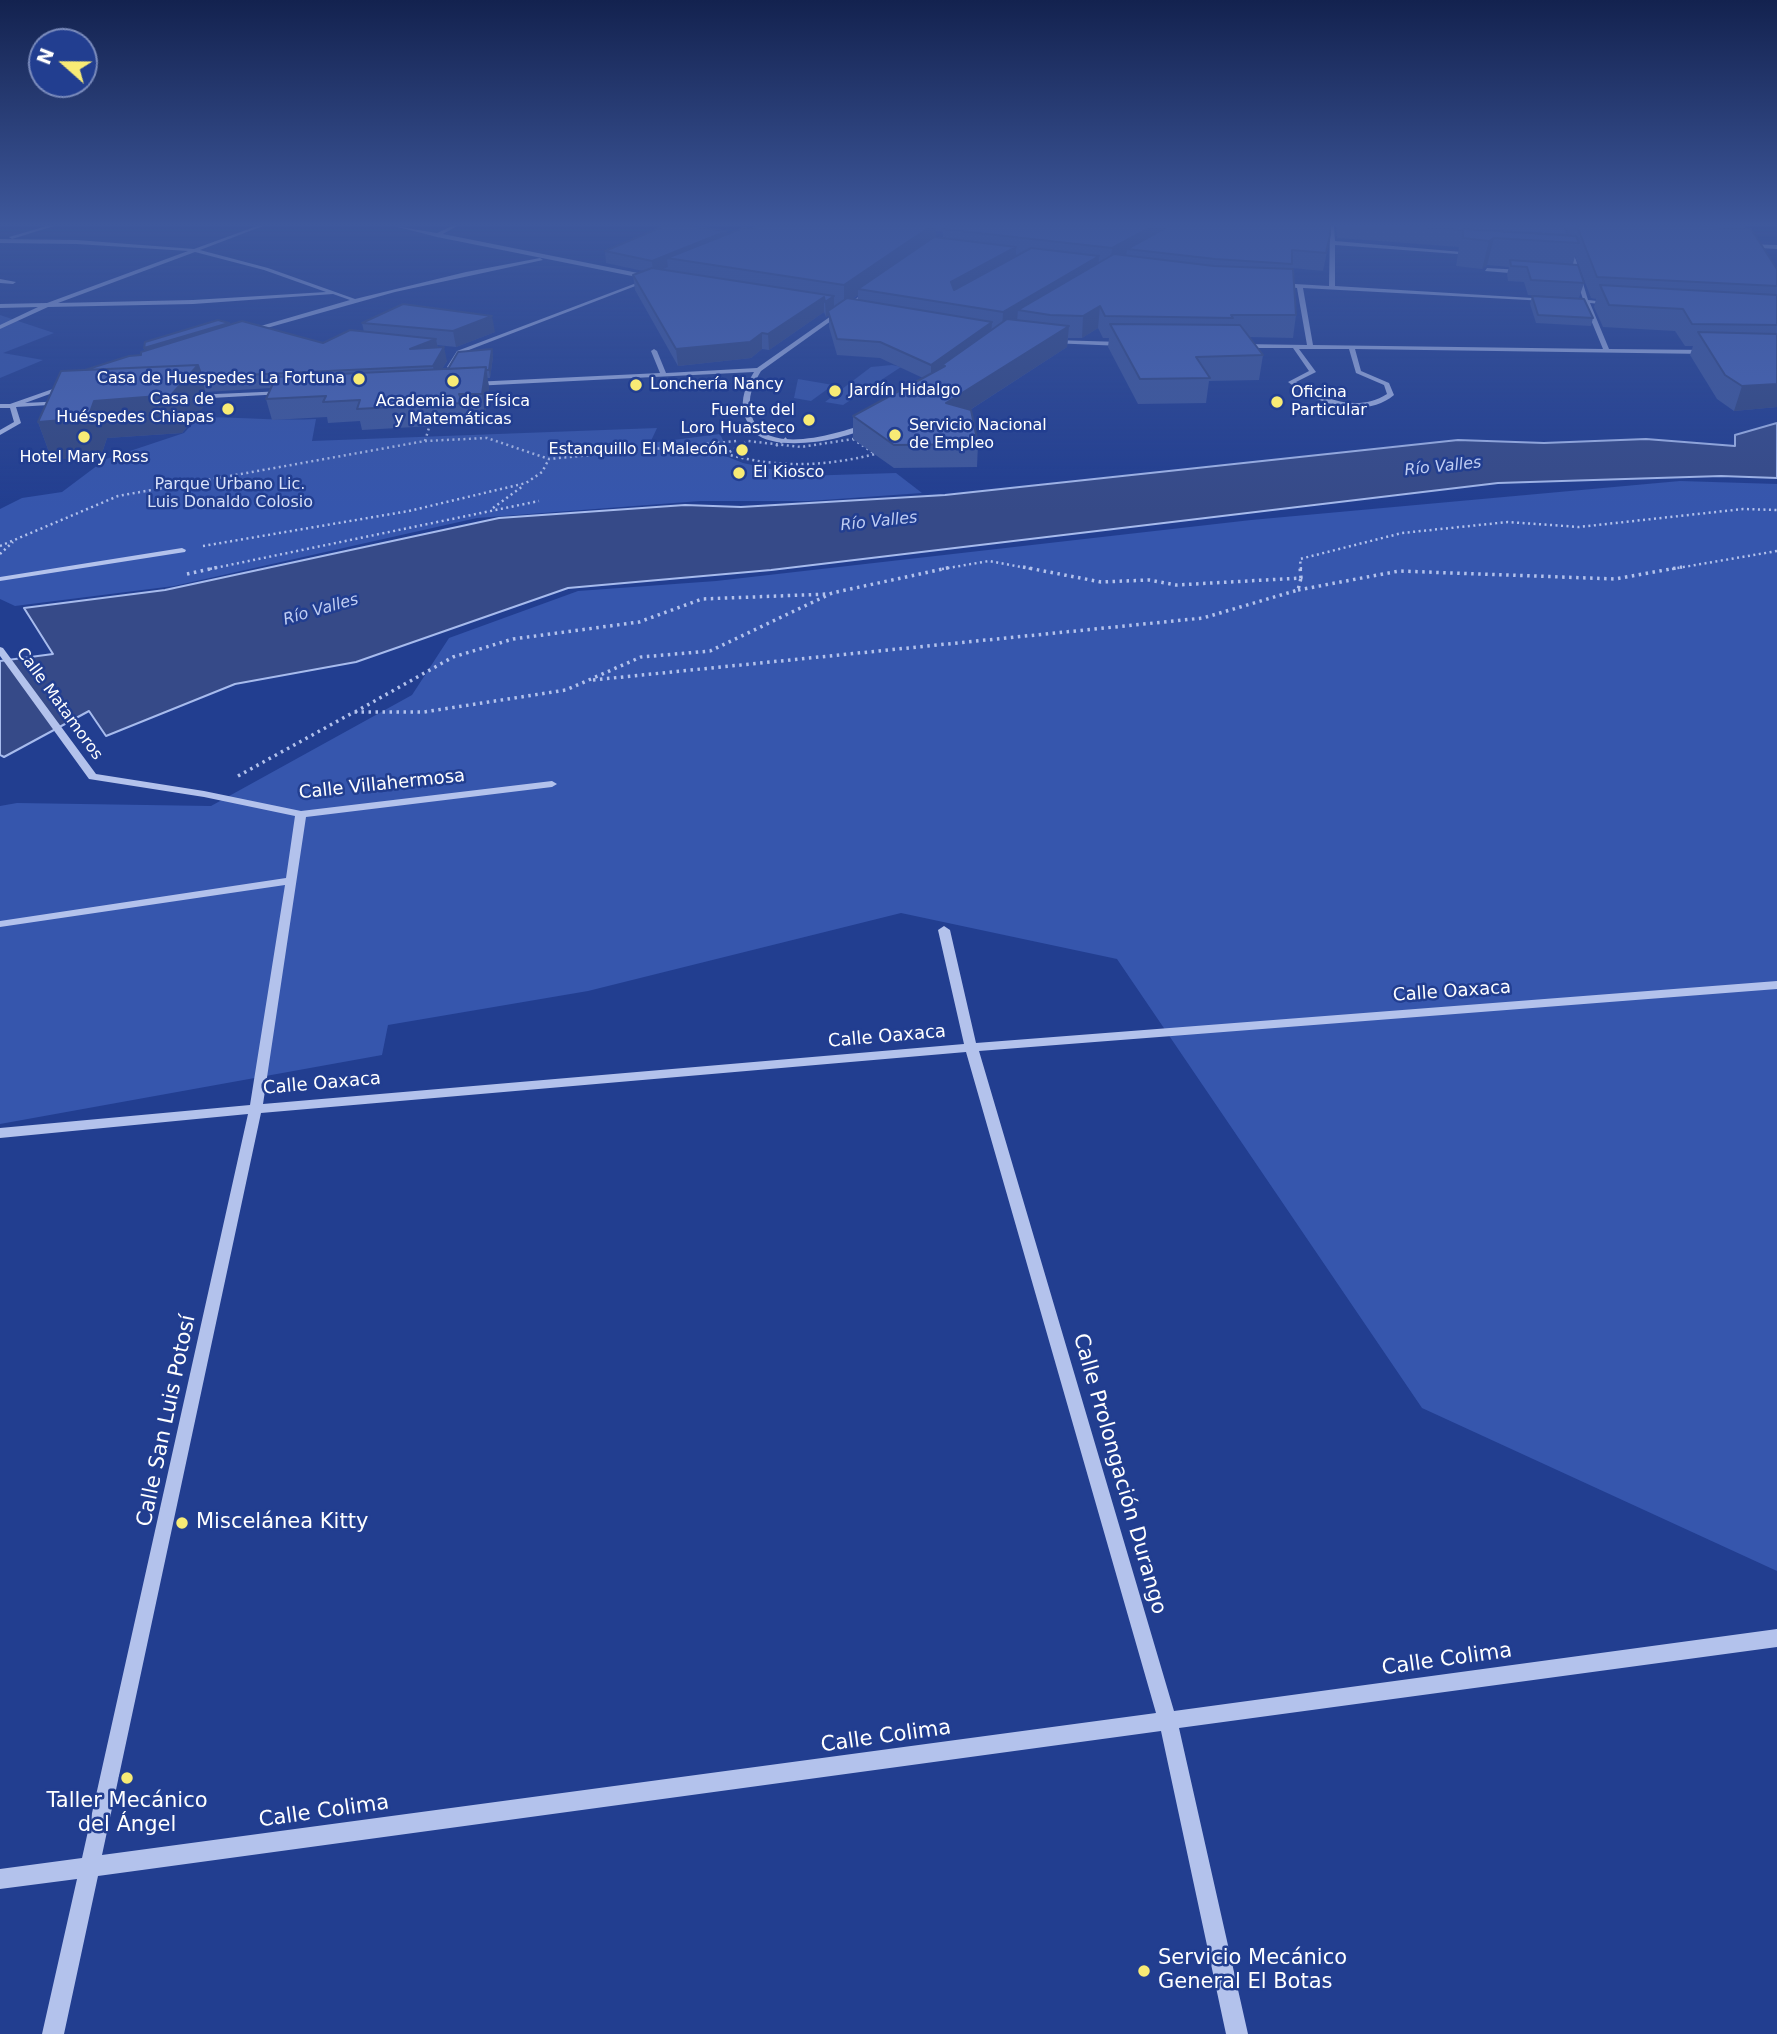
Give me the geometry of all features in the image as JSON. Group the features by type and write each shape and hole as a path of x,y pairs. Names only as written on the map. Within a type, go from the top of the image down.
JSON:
{"street":[{"path":"246,332 283,321"},
{"path":"446,351 459,352 540,321"},
{"path":"827,321 759,370 751,381 745,405 752,425 760,434 786,439 828,438 873,422"},
{"path":"1306,321 1310,347"},
{"path":"1594,321 1607,351"},
{"path":"1048,342 1130,344"},
{"path":"1240,346 1712,352"},
{"path":"1295,347 1312,372 1291,382 1326,401 1364,406 1381,403 1391,395 1387,384 1358,372 1351,346"},
{"path":"654,351 664,374"},
{"path":"439,385 459,352"},
{"path":"466,384 759,370"},
{"path":"12,405 72,384"},
{"path":"177,397 288,392"},
{"path":"0,406 67,402"},
{"path":"0,433 18,423 12,405"},
{"path":"3,579 182,550"},
{"name":"Calle Matamoros","path":"0,650 93,776"},
{"name":"Calle Villahermosa","path":"93,776 204,794 301,814 552,784"},
{"name":"Calle San Luis Potosí","path":"53,2034 92,1867 256,1107 301,814"},
{"path":"0,924 290,881"},
{"name":"Calle Prolongación Durango","path":"944,930 971,1047 1168,1721 1237,2034"},
{"name":"Calle Oaxaca","path":"0,1133 256,1107 971,1047 1777,985"},
{"name":"Calle Colima","path":"0,1879 1777,1638"}],"path":[{"path":"425,441 439,385"},
{"path":"0,546 118,496 425,441 486,438 549,459 748,441"},
{"path":"776,446 786,439"},
{"path":"491,509 542,472 549,459"},
{"path":"182,550 409,511 526,483"},
{"path":"177,576 539,501"},
{"path":"1298,590 1301,578 1300,559 1402,533 1508,522 1579,527 1743,509 1777,510"},
{"path":"0,554 18,537"},
{"path":"588,681 1203,618 1298,590 1399,571 1615,579 1777,551"},
{"path":"204,794 453,657 513,639 639,622 702,599 832,593 914,574 989,561 1101,582 1149,580 1176,585 1301,578"},
{"path":"354,712 424,712 566,691 641,657 710,651 832,593"}],"green space":[{"path":"0,321 18,321 54,333 3,353 43,360 0,378"},
{"path":"871,367 901,367 843,405 825,402"},
{"path":"798,379 833,385 811,401 794,398"},
{"name":"Parque Urbano Lic. Luis Donaldo Colosio","path":"199,417 316,419 312,441 657,428 650,443 720,434 728,451 723,455 743,463 802,476 896,473 922,493 809,501 700,501 477,518 174,586 15,606 0,599 0,509 22,498 62,492 106,459 184,433"},
{"path":"1680,481 1777,484 1777,1571 1422,1408 1117,959 901,913 588,991 388,1025 382,1055 0,1124 0,806 17,803 211,806 412,695 449,638 578,591 716,581 1251,520"}],"water":[{"name":"Río Valles","path":"1777,423 1777,478 1721,476 1498,483 771,570 568,588 356,662 235,684 106,736 89,711 4,757 0,755 0,661 53,654 24,608 165,590 499,518 685,505 741,507 945,495 1458,440 1544,443 1646,439 1735,446 1735,435"}],"building":[{"path":"215,321 229,323 144,348 145,342"},
{"path":"242,321 323,343 350,330 436,339 410,349 444,347 433,366 202,377 198,365 85,370 129,356 141,355 141,352"},
{"path":"366,321 479,321 453,331 362,323"},
{"path":"660,321 788,321 750,342 676,349"},
{"path":"831,321 992,322 931,365 880,342 837,339"},
{"path":"1004,321 1069,326 946,403 971,410 978,444 894,445 853,416 945,366 942,365"},
{"path":"1690,321 1777,321 1777,325 1692,324"},
{"path":"1110,324 1240,325 1263,355 1196,357 1210,378 1140,379"},
{"path":"1698,332 1777,334 1777,384 1742,386 1725,375"},
{"path":"492,349 489,370 486,370 486,367 448,369 458,352"},
{"path":"198,365 171,395 94,401 88,418 38,422 61,371"},
{"path":"486,367 482,394 459,394 463,403 357,409 360,400 323,402 326,396 266,399 276,377"}],"place":[{"name":"Casa de Huespedes La Fortuna","path":"359,379"},
{"name":"Academia de Física y Matemáticas","path":"453,381"},
{"name":"Lonchería Nancy","path":"636,385"},
{"name":"Jardín Hidalgo","path":"835,391"},
{"name":"Oficina Particular","path":"1277,402"},
{"name":"Casa de Huéspedes Chiapas","path":"228,409"},
{"name":"Fuente del Loro Huasteco","path":"809,420"},
{"name":"Servicio Nacional de Empleo","path":"895,435"},
{"name":"Hotel Mary Ross","path":"84,437"},
{"name":"Estanquillo El Malecón","path":"742,450"},
{"name":"El Kiosco","path":"739,473"},
{"name":"Miscelánea Kitty","path":"182,1523"},
{"name":"Taller Mecánico del Ángel","path":"127,1778"},
{"name":"Servicio Mecánico General El Botas","path":"1144,1971"}]}
